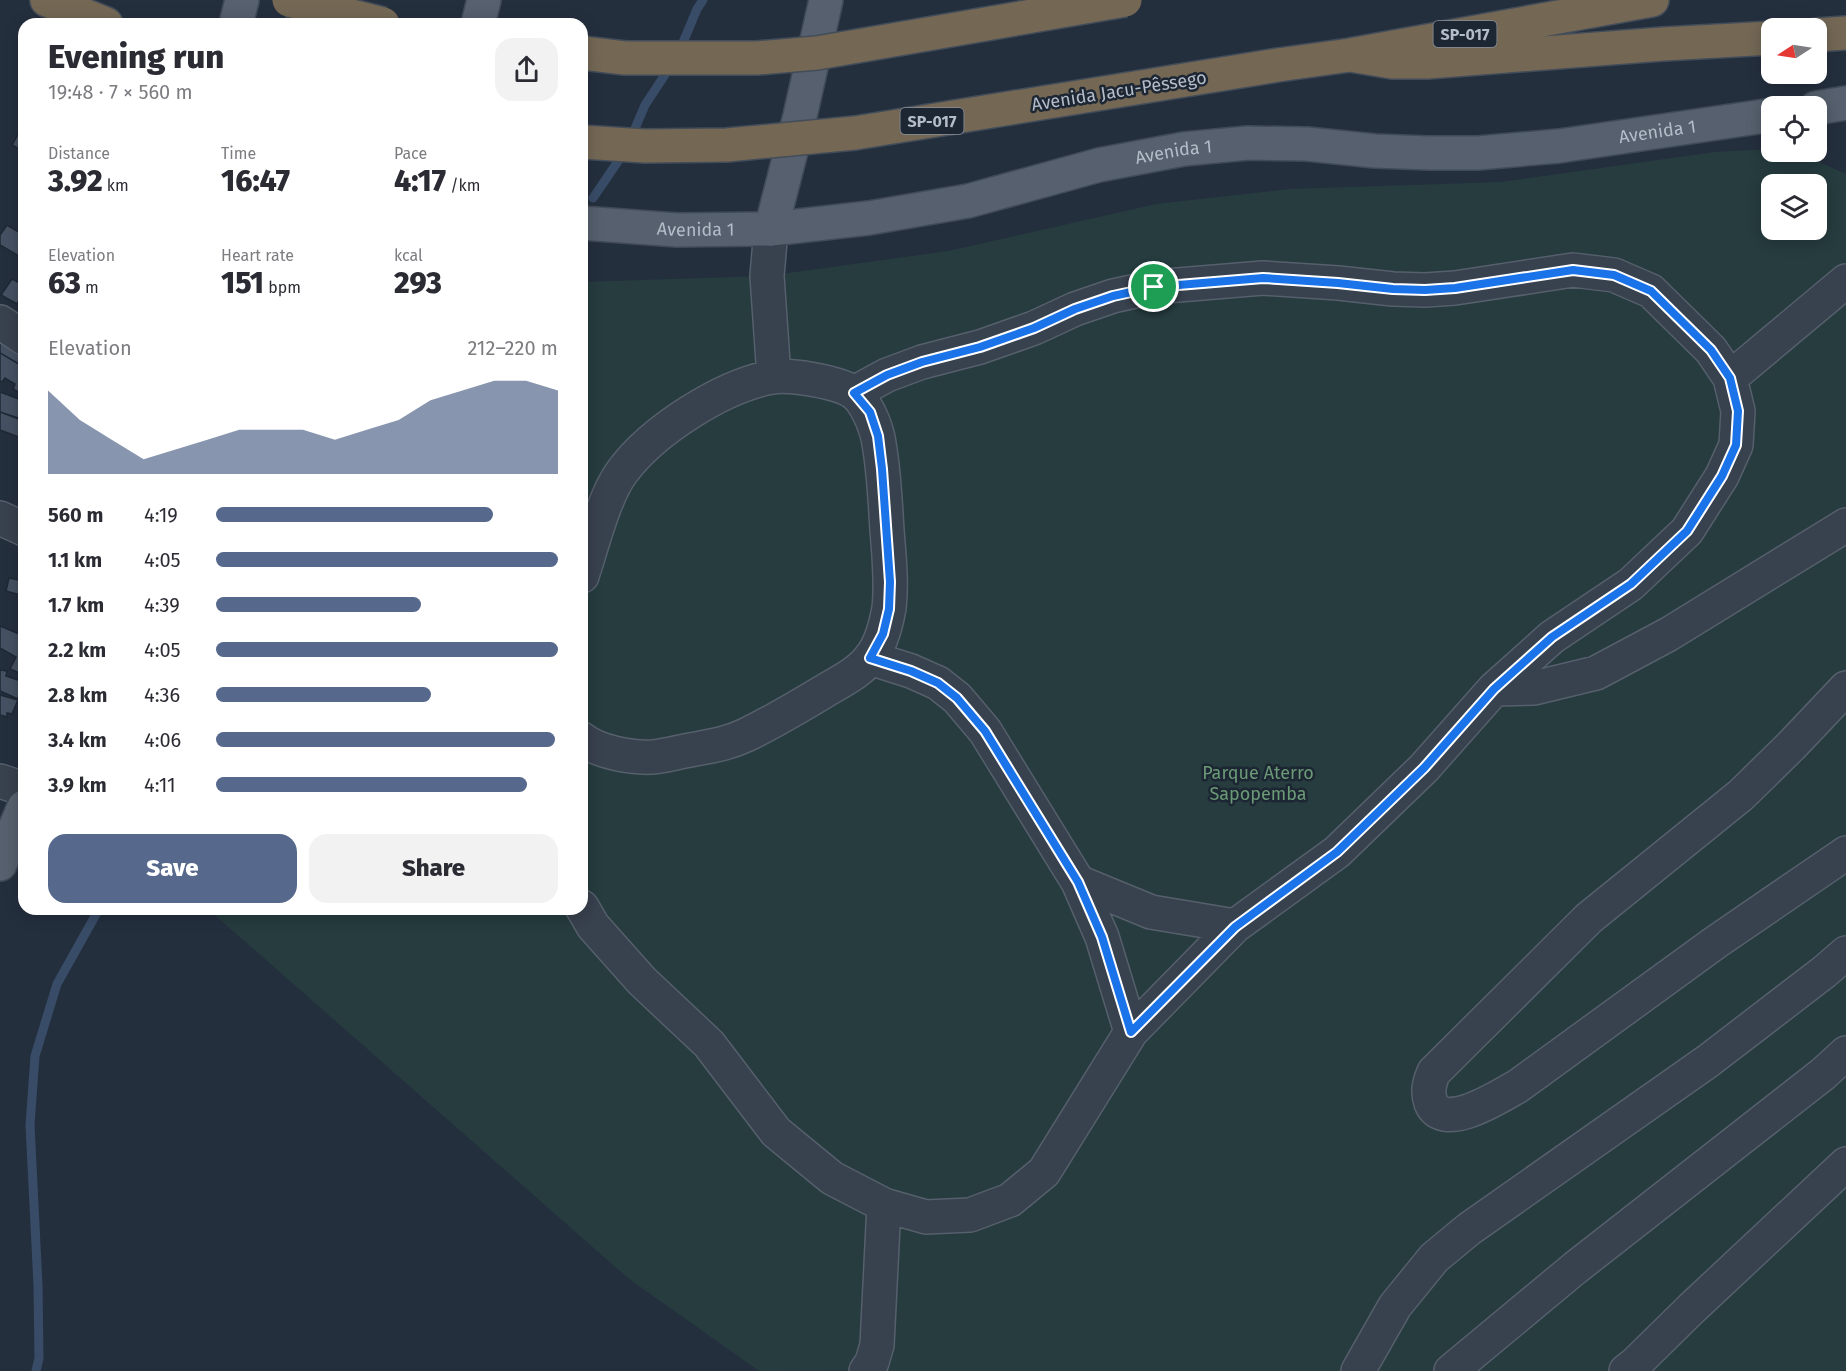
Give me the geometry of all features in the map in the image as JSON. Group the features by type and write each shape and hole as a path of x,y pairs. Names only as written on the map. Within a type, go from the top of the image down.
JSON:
{"highway":[{"path":"47,0 91,18"},
{"path":"289,0 360,18"},
{"path":"588,54 625,58 757,58 817,53 1125,0"},
{"name":"Avenida Jacu-Pêssego","path":"588,142 645,146 727,146 855,133 1350,54 1652,0"},
{"path":"1827,34 1846,33"},
{"path":"1350,54 1392,62 1428,62 1761,39"}],"main road":[{"path":"238,18 242,0"},
{"path":"357,18 362,0"},
{"path":"480,18 484,0"},
{"path":"771,229 800,116 826,0"},
{"name":"Avenida 1","path":"588,223 677,230 771,229 869,218 968,201 1099,165 1184,149 1248,143 1307,144 1375,151 1478,153 1559,146 1761,117"},
{"path":"0,864 18,821"}],"street":[{"path":"771,229 767,276 774,377"},
{"path":"587,915 593,926 642,981 709,1044 776,1132 832,1178 884,1205 926,1217 970,1215 1011,1200 1044,1172 1131,1032 1235,927 1337,852 1424,768 1494,689 1552,637 1631,584 1687,531 1722,476 1736,445 1738,411 1730,378 1711,350 1651,291 1614,275 1573,270 1455,288 1425,290 1263,278 1154,287 1113,296 980,347 922,362 887,375 854,393"},
{"path":"1730,378 1846,281"},
{"path":"0,322 18,334"},
{"path":"588,557 605,505 621,473 639,452 666,428 721,395 774,377 809,379 854,393 870,412 878,436 882,469 890,582 889,609 883,634 870,658 850,676 771,723 730,743 650,757 613,753 588,744"},
{"path":"1494,689 1534,688 1596,673 1669,634 1846,525"},
{"path":"870,658 911,671 938,683 957,698 985,731 1078,882 1102,937 1131,1032"},
{"path":"1846,688 1741,795 1589,918 1434,1072 1429,1083 1429,1092 1434,1108 1443,1115 1453,1116 1499,1097 1518,1086 1716,942 1846,853"},
{"path":"0,781 18,787"},
{"path":"1078,882 1151,912 1235,927"},
{"path":"1358,1371 1395,1306 1434,1258 1469,1229 1708,1061 1846,953"},
{"path":"1451,1371 1575,1268 1823,1074 1846,1053"},
{"path":"1626,1371 1846,1164"},
{"path":"866,1371 872,1362 877,1345 884,1205"}],"green space":[{"name":"Parque Aterro Sapopemba","path":"1761,150 1761,162 1819,162 1846,174 1846,1371 759,1371 629,1279 215,915 588,915 588,282 767,276 948,251 1156,204 1290,189 1501,182 1715,152"}],"building":[{"path":"18,134 18,148 12,145"},
{"path":"7,225 18,231 18,256 0,245 0,235"},
{"path":"12,279 18,282 17,304 1,295"},
{"path":"0,339 18,344 18,364 0,353"},
{"path":"0,353 18,364 18,392 13,389 15,384 5,378 2,382 0,381"},
{"path":"0,392 18,399 18,418 0,412"},
{"path":"0,412 18,419 18,437 0,430"},
{"path":"9,578 18,580 18,594 6,591"},
{"path":"0,626 18,634 18,672 10,669 16,657 0,648"},
{"path":"0,670 7,671 6,676 18,680 18,699 0,691"},
{"path":"0,695 18,700 12,714 7,713 7,717 0,715"}],"waterway":[{"path":"679,52 703,0"},
{"path":"631,138 645,105 672,64"},
{"path":"593,198 625,151"},
{"path":"36,1371 39,1358 38,1285 30,1125 35,1056 57,984 96,915"}],"route":[{"path":"1573,270 1614,275 1651,291 1711,350 1730,378 1738,411 1736,445 1722,476 1687,531 1631,584 1552,637 1494,689 1424,768 1337,852 1235,927 1131,1032 1102,937 1078,882 985,731 957,698 938,683 911,671 870,658 883,634 889,609 890,582 878,436 870,412 854,393 887,375 922,362 980,347 1113,296 1154,287 1263,278 1425,290 1455,288 1573,270"}]}
